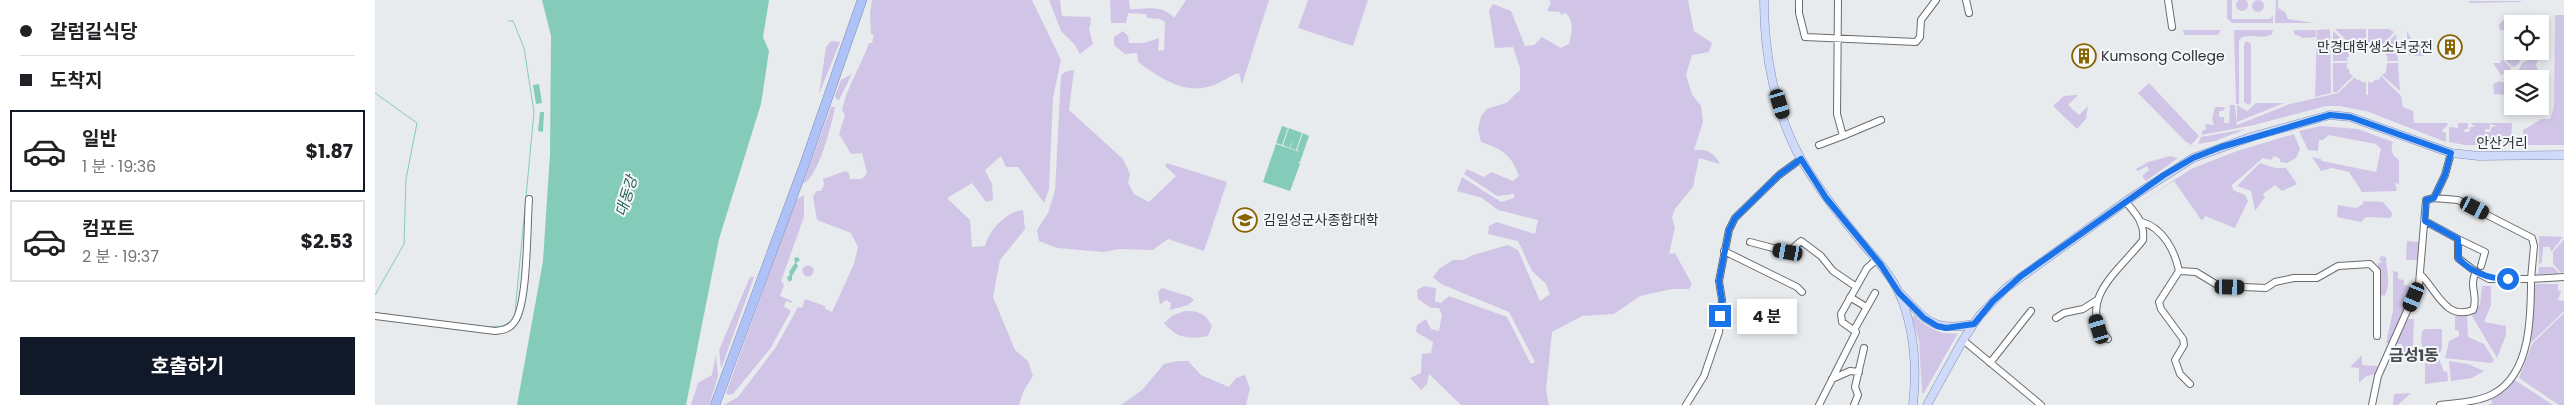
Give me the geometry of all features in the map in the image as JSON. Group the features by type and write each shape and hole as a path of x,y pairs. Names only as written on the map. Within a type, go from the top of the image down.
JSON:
{"highway":[{"path":"715,405 805,163 862,0"}],"main road":[{"path":"1764,0 1765,46 1771,74 1789,133 1801,159 1826,198 1876,260 1899,293 1924,318 1937,326 1946,328 1974,324"},
{"name":"안산거리","path":"1927,405 1963,340 1993,301 2021,276 2126,202 2193,158 2251,138 2330,115 2350,117 2451,153 2479,156 2564,155"},
{"path":"1899,293 1913,340 1915,368 1913,405"}],"street":[{"path":"1799,0 1799,13 1805,38 1915,42 1920,37 1921,20 1936,0"},
{"path":"1838,0 1837,114 1843,136"},
{"path":"1967,0 1969,13"},
{"path":"2169,0 2172,27"},
{"path":"1819,145 1881,120"},
{"path":"2434,198 2445,175 2451,153"},
{"path":"1686,405 1704,376 1719,332 1722,300 1719,281 1729,230 1741,210 1779,175 1801,159"},
{"path":"2372,405 2378,376 2408,310 2421,275 2426,200 2434,198 2458,200 2532,238 2534,246 2531,280 2531,318 2526,347 2506,383 2493,394 2440,405"},
{"path":"375,316 495,331 508,329 515,322 521,304 529,199"},
{"path":"2056,318 2064,313 2083,309 2098,299 2117,270 2143,240 2142,222 2126,202"},
{"path":"2425,221 2485,252 2481,266"},
{"path":"2142,222 2151,225 2160,232 2177,260 2179,271 2159,302 2161,309 2183,339 2185,345 2175,360 2180,374 2190,384"},
{"path":"2458,239 2458,258 2489,279 2531,280 2564,277"},
{"path":"1750,242 1788,252 1801,241 1821,256 1833,271 1855,286"},
{"path":"1724,251 1797,287 1802,292"},
{"path":"1854,330 1842,322 1841,314 1855,286 1867,268 1876,260"},
{"path":"2179,271 2196,272 2219,286 2266,288 2275,282 2294,278 2317,278 2338,266 2370,264 2377,271 2377,336"},
{"path":"2421,275 2434,287 2447,308 2455,313 2464,314 2473,310 2476,304 2472,284 2476,272"},
{"path":"1819,405 1856,332 1854,330 1875,293"},
{"path":"1850,297 1867,307"},
{"path":"2098,299 2096,316 2099,329 2108,339"},
{"path":"1990,363 2031,311"},
{"path":"1963,340 2041,405"},
{"path":"1854,405 1858,395 1855,387 1865,348"},
{"path":"1832,379 1850,371 1859,372"}],"shaded area":[{"path":"2242,-1 2248,5 2242,11 2236,5"},
{"path":"872,0 1032,0 1061,60 1053,98 1049,189 1044,203 1018,167 1006,167 1001,156 985,170 992,184 993,200 986,202 972,183 947,198 970,220 972,247 985,246 999,222 1017,211 1023,210 1025,229 1000,260 993,297 1015,350 1028,361 1033,376 1024,390 1019,405 724,405 738,397 776,347 798,307 802,308 805,299 825,306 825,309 832,312 854,264 858,247 851,233 817,220 813,196 817,191 821,191 824,185 823,179 845,171 849,173 850,179 862,179 867,173 862,153 851,154 839,134 845,115 842,110 847,93 869,43 872,43 874,35 871,34 870,13"},
{"path":"1049,0 1060,0 1062,16 1090,17 1089,29 1093,44 1080,54 1075,45 1061,31"},
{"path":"1110,0 1129,0 1130,9 1160,9 1174,18 1186,0 1269,0 1242,84 1239,73 1214,85 1191,88 1163,79 1138,62 1137,53 1125,54 1114,45 1114,37 1123,31 1128,36 1129,43 1144,43 1159,38 1158,51 1164,50 1165,22 1160,19 1147,18 1146,14 1128,13 1126,23 1111,23"},
{"path":"1308,0 1368,0 1353,46 1298,28"},
{"path":"1549,0 1688,0 1694,31 1712,43 1709,52 1692,55 1686,75 1692,94 1701,106 1703,122 1694,150 1710,152 1720,164 1699,158 1693,187 1674,210 1672,218 1675,227 1669,254 1675,253 1692,284 1689,289 1672,289 1640,296 1614,314 1582,316 1552,332 1546,390 1549,405 1461,405 1429,374 1427,384 1421,390 1410,378 1421,373 1422,354 1431,353 1433,342 1416,332 1417,325 1426,319 1431,329 1439,331 1442,315 1439,308 1431,308 1418,299 1417,290 1424,286 1436,288 1435,301 1441,303 1449,296 1507,317 1531,364 1535,362 1509,312 1441,284 1433,277 1440,268 1453,260 1463,260 1473,255 1508,245 1518,250 1540,301 1550,294 1546,284 1532,271 1518,241 1488,234 1489,226 1497,222 1535,234 1538,220 1498,210 1482,198 1457,191 1462,177 1501,202 1514,198 1514,194 1497,196 1464,174 1467,169 1484,177 1491,172 1513,181 1519,176 1505,153 1481,142 1478,129 1481,116 1487,109 1506,103 1520,90 1520,68 1513,47 1495,48 1489,10 1493,4 1511,11 1525,46 1534,45 1542,37 1561,48 1569,44 1572,28 1571,21 1566,13 1561,15 1560,12 1547,11 1551,2"},
{"path":"2227,0 2232,0 2232,19 2270,19 2273,16 2273,23 2232,23 2227,18"},
{"path":"2256,0 2260,0 2264,6 2260,12 2256,12 2252,8 2252,4"},
{"path":"2276,0 2278,0 2278,8 2285,12 2288,19 2314,23 2275,23"},
{"path":"2469,1 2520,1 2522,2 2469,3"},
{"path":"2555,15 2564,15 2564,145 2523,145 2523,130 2542,119 2550,119 2554,107"},
{"path":"2504,20 2504,30 2500,30 2499,25"},
{"path":"2330,29 2331,93 2315,97 2317,30"},
{"path":"2335,29 2366,29 2366,43 2363,41 2358,45 2357,43 2354,48"},
{"path":"2368,29 2389,29 2394,32 2380,48 2377,43 2376,45 2371,41 2368,43"},
{"path":"2183,30 2221,30 2218,35 2184,35"},
{"path":"2234,30 2273,30 2272,34 2268,36 2246,36 2239,40 2239,104 2236,104"},
{"path":"2294,30 2316,30 2316,37 2303,38 2294,34"},
{"path":"2333,31 2353,49 2349,50 2349,57 2346,57 2348,61 2333,61"},
{"path":"2407,31 2413,42 2424,51 2424,56 2408,55"},
{"path":"2396,34 2398,61 2387,61 2388,58 2384,52 2386,51 2382,49"},
{"path":"831,41 840,42 819,94 826,47"},
{"path":"2246,41 2251,44 2251,102 2249,105 2244,102 2244,45"},
{"path":"2502,59 2511,68 2510,70 2504,70 2504,74 2501,75 2493,63 2500,63"},
{"path":"2506,60 2520,60 2516,66 2512,67"},
{"path":"2538,60 2536,65 2538,70 2519,70 2522,63"},
{"path":"2333,63 2348,63 2346,66 2350,71 2349,73 2353,76 2337,92 2333,92"},
{"path":"2387,63 2398,63 2400,91 2382,75 2386,72"},
{"path":"1074,70 1069,110 1123,159 1130,174 1128,183 1134,194 1149,202 1176,176 1165,166 1167,163 1227,182 1204,251 1168,239 1153,250 1119,249 1104,252 1057,248 1039,241 1037,230 1048,213 1055,191 1061,75 1067,71"},
{"path":"852,74 839,100 836,99 835,95 841,80"},
{"path":"2381,76 2401,96 2403,107 2413,111 2414,123 2448,123 2442,130 2442,132 2446,132 2446,142 2369,112 2340,106 2326,106 2254,125 2201,135 2203,130 2206,130 2205,124 2214,125 2212,119 2215,107 2225,107 2223,111 2219,111 2219,117 2224,117 2224,123 2229,123 2230,105 2235,105 2237,125 2290,104 2338,93 2355,77 2357,81 2358,79 2364,83 2366,81 2366,95 2368,95 2368,81 2371,83 2377,79 2378,81"},
{"path":"2499,81 2503,83 2504,81 2504,95 2494,94 2493,84"},
{"path":"2149,83 2199,136 2191,145 2138,93"},
{"path":"2078,95 2068,105 2079,115 2088,106 2086,119 2077,129 2053,106 2064,96"},
{"path":"2256,103 2284,103 2237,122 2237,105 2247,111"},
{"path":"831,107 835,107 819,161 809,180 803,184"},
{"path":"2458,123 2468,123 2468,129 2465,129 2464,132 2469,132 2470,127 2475,127 2470,123 2490,123 2490,129 2485,129 2485,132 2491,132 2491,128 2496,125 2491,125 2491,123 2512,123 2511,145 2465,145 2449,142 2449,127 2458,128"},
{"path":"2321,126 2358,129 2393,142 2392,152 2399,160 2399,184 2395,183 2397,191 2362,192 2349,172 2332,168 2321,171 2312,157 2322,161 2376,172 2381,149 2376,144 2329,135 2323,140 2319,140 2318,151 2308,150 2299,131"},
{"path":"2246,129 2215,141 2198,144 2201,137"},
{"path":"2294,134 2300,149 2296,158 2287,163 2280,162 2280,159 2274,156 2271,160 2263,158 2232,185 2233,190 2245,195 2248,201 2235,228 2205,216 2202,221 2174,181 2135,206 2191,169 2237,151"},
{"path":"2170,156 2178,158 2146,181 2142,176 2149,170 2147,166 2138,171 2136,169 2148,162"},
{"path":"2260,163 2275,168 2286,168 2297,184 2282,191 2275,185 2263,194 2265,197 2255,211 2251,191 2237,186"},
{"path":"804,195 804,217 781,281 784,285 780,296 792,301 792,303 786,301 783,309 785,307 791,311 770,349 733,394 728,395 726,393 796,200"},
{"path":"2363,201 2383,202 2392,213 2391,218 2366,217 2361,222 2337,217 2338,205 2356,208 2363,204"},
{"path":"2539,236 2563,237 2551,252 2550,247 2543,247 2542,262 2539,265"},
{"path":"2564,239 2564,272 2561,273 2553,264 2553,252"},
{"path":"2407,241 2419,242 2418,260 2406,260"},
{"path":"2381,256 2386,257 2388,277 2388,287 2384,296 2378,294 2378,263 2383,262 2379,260"},
{"path":"808,265 814,271 808,277 802,271"},
{"path":"2539,267 2553,267 2559,273 2538,274"},
{"path":"2393,271 2398,272 2398,279 2404,280 2404,285 2413,286 2411,297 2391,343 2386,343 2393,311"},
{"path":"750,277 754,277 721,369 719,350"},
{"path":"2536,284 2558,284 2558,291 2561,291 2558,300 2564,301 2564,311 2531,343 2533,286"},
{"path":"2482,286 2491,286 2491,305 2484,322 2506,326 2506,335 2497,358 2472,316 2480,304"},
{"path":"1162,288 1191,297 1194,300 1188,305 1170,310 1171,303 1166,300 1160,305 1158,292"},
{"path":"1184,311 1198,312 1207,318 1212,326 1208,336 1184,337 1173,332 1164,323 1172,316"},
{"path":"2564,313 2564,405 2559,405 2519,378 2532,344"},
{"path":"1914,315 1934,330 1952,334 1958,333 1924,393 1922,393 1919,341 1912,317"},
{"path":"2455,316 2467,316 2468,337 2484,344 2494,360 2492,363 2445,358 2449,341 2459,336 2459,331 2455,330"},
{"path":"2408,319 2414,319 2413,345 2408,354 2402,354 2402,344 2396,344"},
{"path":"2426,329 2442,329 2442,349 2439,355 2437,348 2423,347 2421,344 2422,331"},
{"path":"716,354 718,376 709,405 691,405 698,383 712,375"},
{"path":"2362,355 2362,365 2379,366 2375,374 2365,377 2359,383 2359,368 2350,367"},
{"path":"2425,357 2439,359 2444,372 2447,371 2448,381 2425,384"},
{"path":"1188,361 1201,375 1229,387 1236,378 1245,375 1250,389 1246,405 1121,405 1142,390 1164,364"},
{"path":"2449,361 2468,364 2484,371 2472,378 2451,381"},
{"path":"2513,379 2553,405 2488,405 2492,403 2491,398 2500,391 2502,393 2507,390 2506,387"},
{"path":"2411,393 2398,405 2393,405 2394,394"}],"water":[{"name":"대동강","path":"542,0 769,0 763,37 769,51 761,104 719,239 686,405 517,405 543,261 550,154 551,36"},
{"path":"539,84 542,103 536,104 533,85"},
{"path":"540,112 544,112 543,132 538,131"},
{"path":"1282,126 1288,128 1282,145 1276,143"},
{"path":"1289,128 1302,133 1296,150 1290,148 1293,140 1289,148 1283,145"},
{"path":"1303,133 1309,136 1300,162 1298,162 1300,164 1290,191 1263,182 1276,144 1300,152 1297,150"},
{"path":"798,257 800,260 796,263 798,266 792,276 792,280 789,282 787,277 790,275 789,272 795,263 794,258"}],"waterway":[{"path":"508,21 513,21 524,48 534,112 515,313"},
{"path":"375,93 417,123 406,179 404,244 375,295"},
{"path":"375,313 387,314"},
{"path":"408,317 454,323"},
{"path":"490,327 503,326 510,322"}],"place":[{"name":"만경대학생소년궁전","path":"2450,47"},
{"name":"Kumsong College","path":"2084,56"},
{"name":"김일성군사종합대학","path":"1245,220"}],"district":[{"name":"금성1동","path":"2414,355"}],"route":[{"path":"1720,316 1722,300 1719,281 1729,230 1735,218 1741,210 1779,175 1801,159 1826,198 1881,265 1899,293 1930,323 1946,328 1960,327 1974,324 1993,301 2021,276 2164,175 2193,158 2221,147 2330,115 2350,117 2379,126 2451,153 2445,175 2434,198 2426,200 2425,221 2458,239 2458,258 2476,272 2489,279 2508,279"}]}
